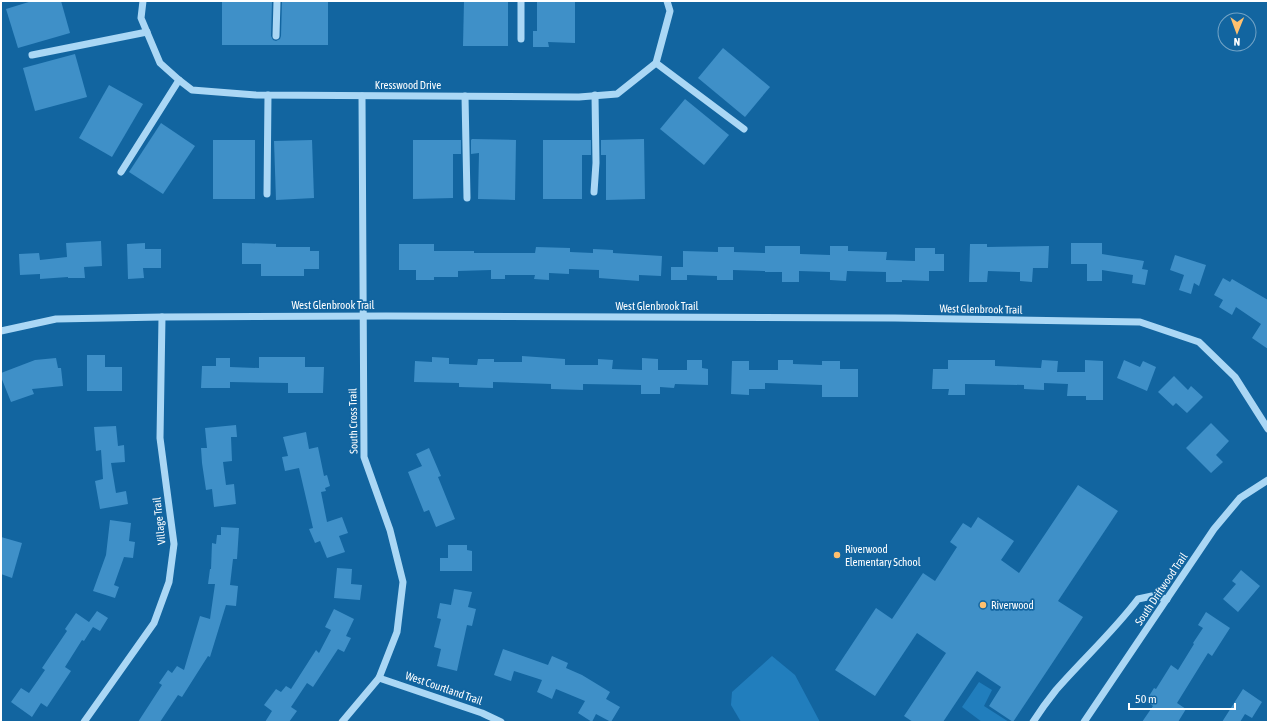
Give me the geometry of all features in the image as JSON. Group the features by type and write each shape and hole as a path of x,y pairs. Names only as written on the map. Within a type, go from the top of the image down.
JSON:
{"street":[{"name":"Kresswood Drive","path":"143,1 141,18 160,62 192,90 268,95 579,97 617,94 656,63"},
{"path":"276,36 277,1"},
{"path":"521,1 521,39"},
{"path":"667,1 670,11 656,63 744,129"},
{"path":"32,55 147,32"},
{"path":"121,172 179,80"},
{"path":"267,194 268,95"},
{"path":"594,192 596,163 595,95"},
{"name":"South Cross Trail","path":"342,722 378,678 397,632 403,582 390,530 364,457 362,316 362,96"},
{"path":"466,96 467,198"},
{"name":"West Glenbrook Trail","path":"1,331 56,319 162,317 362,316 895,318 1140,322 1199,342 1235,378 1268,429"},
{"name":"Village Trail","path":"84,722 154,623 169,582 174,544 160,438 162,317"},
{"name":"South Driftwood Trail","path":"1084,722 1214,530 1240,498 1268,480"},
{"path":"1033,722 1056,690 1091,653 1138,598 1152,596 1167,599"},
{"name":"West Courtland Trail","path":"378,678 482,713 501,722"}],"shaded area":[{"path":"772,656 795,675 820,722 741,722 731,705 732,692"},
{"path":"979,682 992,690 984,706 1009,722 982,722 962,707"}],"building":[{"path":"32,1 61,1 70,33 18,48 6,9"},
{"path":"222,1 272,1 271,36 273,40 276,41 280,39 281,36 282,1 328,1 328,45 222,45"},
{"path":"464,1 508,1 508,46 463,46"},
{"path":"537,1 575,1 575,43 548,42 549,47 533,47 533,31 537,31"},
{"path":"723,48 770,87 745,117 698,78"},
{"path":"75,54 87,97 35,111 23,68"},
{"path":"109,85 143,104 112,157 79,138"},
{"path":"685,99 729,135 704,165 660,129"},
{"path":"161,123 195,146 163,194 129,172"},
{"path":"472,139 516,140 515,200 478,199 479,153 471,154"},
{"path":"644,139 645,199 606,200 606,155 601,155 601,140"},
{"path":"213,140 255,140 255,199 213,199"},
{"path":"312,140 314,198 276,200 274,141"},
{"path":"413,140 461,140 461,154 453,154 453,198 413,199"},
{"path":"543,140 591,140 591,155 582,155 582,199 543,199"},
{"path":"101,241 102,266 84,267 85,278 68,277 40,279 40,274 20,275 19,254 39,253 40,260 67,257 66,243"},
{"path":"145,243 145,249 161,249 161,268 143,268 144,278 128,279 127,244"},
{"path":"242,243 276,244 276,247 310,247 310,251 319,251 319,269 304,269 304,276 261,276 261,264 242,264"},
{"path":"1071,243 1102,243 1102,254 1144,261 1142,269 1148,270 1145,285 1132,283 1133,275 1102,270 1102,281 1087,281 1087,264 1071,264"},
{"path":"399,244 434,244 434,251 474,251 474,253 535,253 536,247 570,248 570,252 593,253 593,249 613,250 613,253 662,256 661,276 639,275 639,281 599,278 599,270 569,269 569,274 549,273 549,280 534,279 535,275 505,275 505,279 491,279 491,270 458,271 458,277 434,277 434,280 416,280 416,270 399,270"},
{"path":"970,244 987,244 987,247 1049,246 1048,268 1033,268 1032,282 1020,281 1020,272 988,271 987,282 969,282"},
{"path":"765,246 800,246 800,254 830,255 830,246 848,246 848,251 887,252 886,260 915,261 915,248 935,248 935,254 944,254 944,271 929,271 929,281 902,280 902,282 886,282 886,272 847,271 846,281 830,280 830,272 799,271 799,282 782,282 782,272 733,270 733,280 717,280 717,276 687,275 687,280 671,280 671,267 683,267 683,251 718,252 718,247 734,247 734,252 765,253"},
{"path":"1175,255 1206,265 1199,286 1194,283 1191,294 1179,290 1184,275 1170,270"},
{"path":"1223,278 1230,282 1232,279 1268,300 1268,349 1252,338 1261,324 1236,307 1232,315 1219,307 1223,300 1214,295"},
{"path":"87,355 105,355 105,367 122,367 122,391 87,391"},
{"path":"522,356 565,359 565,365 598,365 598,359 613,360 612,369 642,370 642,358 658,359 658,370 687,370 687,360 702,360 702,368 708,369 708,385 675,384 674,388 660,387 660,394 641,394 641,385 583,384 583,390 551,389 551,384 493,382 493,388 459,387 459,383 414,382 415,361 432,362 432,357 449,358 449,364 477,365 478,359 494,359 494,362 522,362"},
{"path":"259,357 305,357 305,367 324,367 323,393 288,393 288,383 230,382 230,388 201,388 202,366 216,366 216,358 230,358 230,367 259,368"},
{"path":"56,358 58,368 61,368 63,386 32,389 34,394 11,402 1,377 1,373 35,360"},
{"path":"778,360 793,360 793,364 822,365 822,361 840,361 840,369 858,369 858,397 822,397 822,385 765,383 765,389 749,389 749,395 731,394 732,361 749,361 749,370 778,370"},
{"path":"948,360 995,360 995,366 1041,368 1042,360 1058,361 1057,372 1085,372 1085,360 1103,361 1103,400 1086,400 1086,396 1067,396 1068,384 1044,383 1044,390 1024,389 1024,385 965,384 965,395 948,395 949,389 932,389 933,369 948,369"},
{"path":"1124,360 1140,367 1143,361 1156,367 1147,391 1117,378"},
{"path":"1174,376 1188,390 1191,386 1203,397 1187,413 1176,403 1173,406 1158,392"},
{"path":"1211,423 1229,441 1216,455 1223,462 1211,473 1186,448"},
{"path":"236,425 237,437 231,437 232,461 223,462 226,485 234,484 236,504 214,507 212,489 206,490 202,463 201,448 207,448 205,428"},
{"path":"116,426 118,446 124,445 125,462 111,463 116,493 126,491 128,504 100,509 95,481 103,479 101,450 96,451 94,427"},
{"path":"306,432 309,449 318,447 324,476 327,475 330,486 325,488 326,491 321,492 327,522 342,517 348,533 339,536 345,552 327,558 320,541 315,543 309,529 313,528 299,468 285,471 282,457 288,456 283,437"},
{"path":"429,448 441,476 438,477 455,519 436,527 429,510 424,512 408,472 422,466 416,454"},
{"name":"Riverwood","path":"1078,485 1118,511 1058,601 1083,617 1013,722 989,706 1001,687 977,671 943,722 913,722 904,716 946,653 917,633 875,696 835,670 876,608 892,619 923,573 935,581 957,547 950,542 963,523 971,528 978,517 1014,541 1001,560 1019,573"},
{"path":"110,520 131,523 129,541 135,542 133,558 124,557 114,585 119,587 115,598 93,591 106,555"},
{"path":"221,527 239,528 237,559 233,559 230,585 238,586 236,606 226,605 210,657 208,656 182,697 178,695 160,722 138,722 162,685 159,683 168,670 172,673 177,666 184,670 200,616 210,619 215,584 208,584 211,569 212,543 216,544 217,535 221,535"},
{"path":"1,537 22,543 12,578 1,574"},
{"path":"448,545 467,545 467,550 472,551 472,571 440,571 440,558 448,558"},
{"path":"337,568 352,569 351,584 362,585 360,600 334,598"},
{"path":"1241,570 1260,586 1238,612 1223,599 1236,584 1232,581"},
{"path":"454,589 472,592 468,607 476,609 472,626 467,625 457,671 437,666 441,649 434,647 441,619 437,618 440,603 451,605"},
{"path":"334,609 354,619 346,636 351,638 344,652 338,649 313,687 307,683 291,707 297,711 289,722 265,722 272,711 264,705 276,689 281,692 286,686 291,689 316,650 319,653 331,630 325,627"},
{"path":"97,611 108,618 100,631 93,627 84,641 82,640 65,667 71,671 47,707 41,703 32,717 11,702 21,688 29,693 45,670 42,668 67,631 65,629 76,613 89,622"},
{"path":"1206,612 1230,628 1212,656 1208,653 1177,703 1186,709 1178,722 1142,722 1153,706 1146,701 1154,688 1156,689 1171,665 1178,670 1203,628 1198,625"},
{"path":"503,649 548,665 552,656 568,663 566,668 582,675 610,692 606,699 620,707 611,722 596,714 592,722 578,713 585,701 556,689 552,699 537,692 542,680 514,671 511,681 494,675"},
{"path":"1243,689 1262,702 1252,718 1245,714 1240,722 1222,722"}],"place":[{"name":"Riverwood Elementary School","path":"837,555"},
{"name":"Riverwood","path":"983,605"}]}
